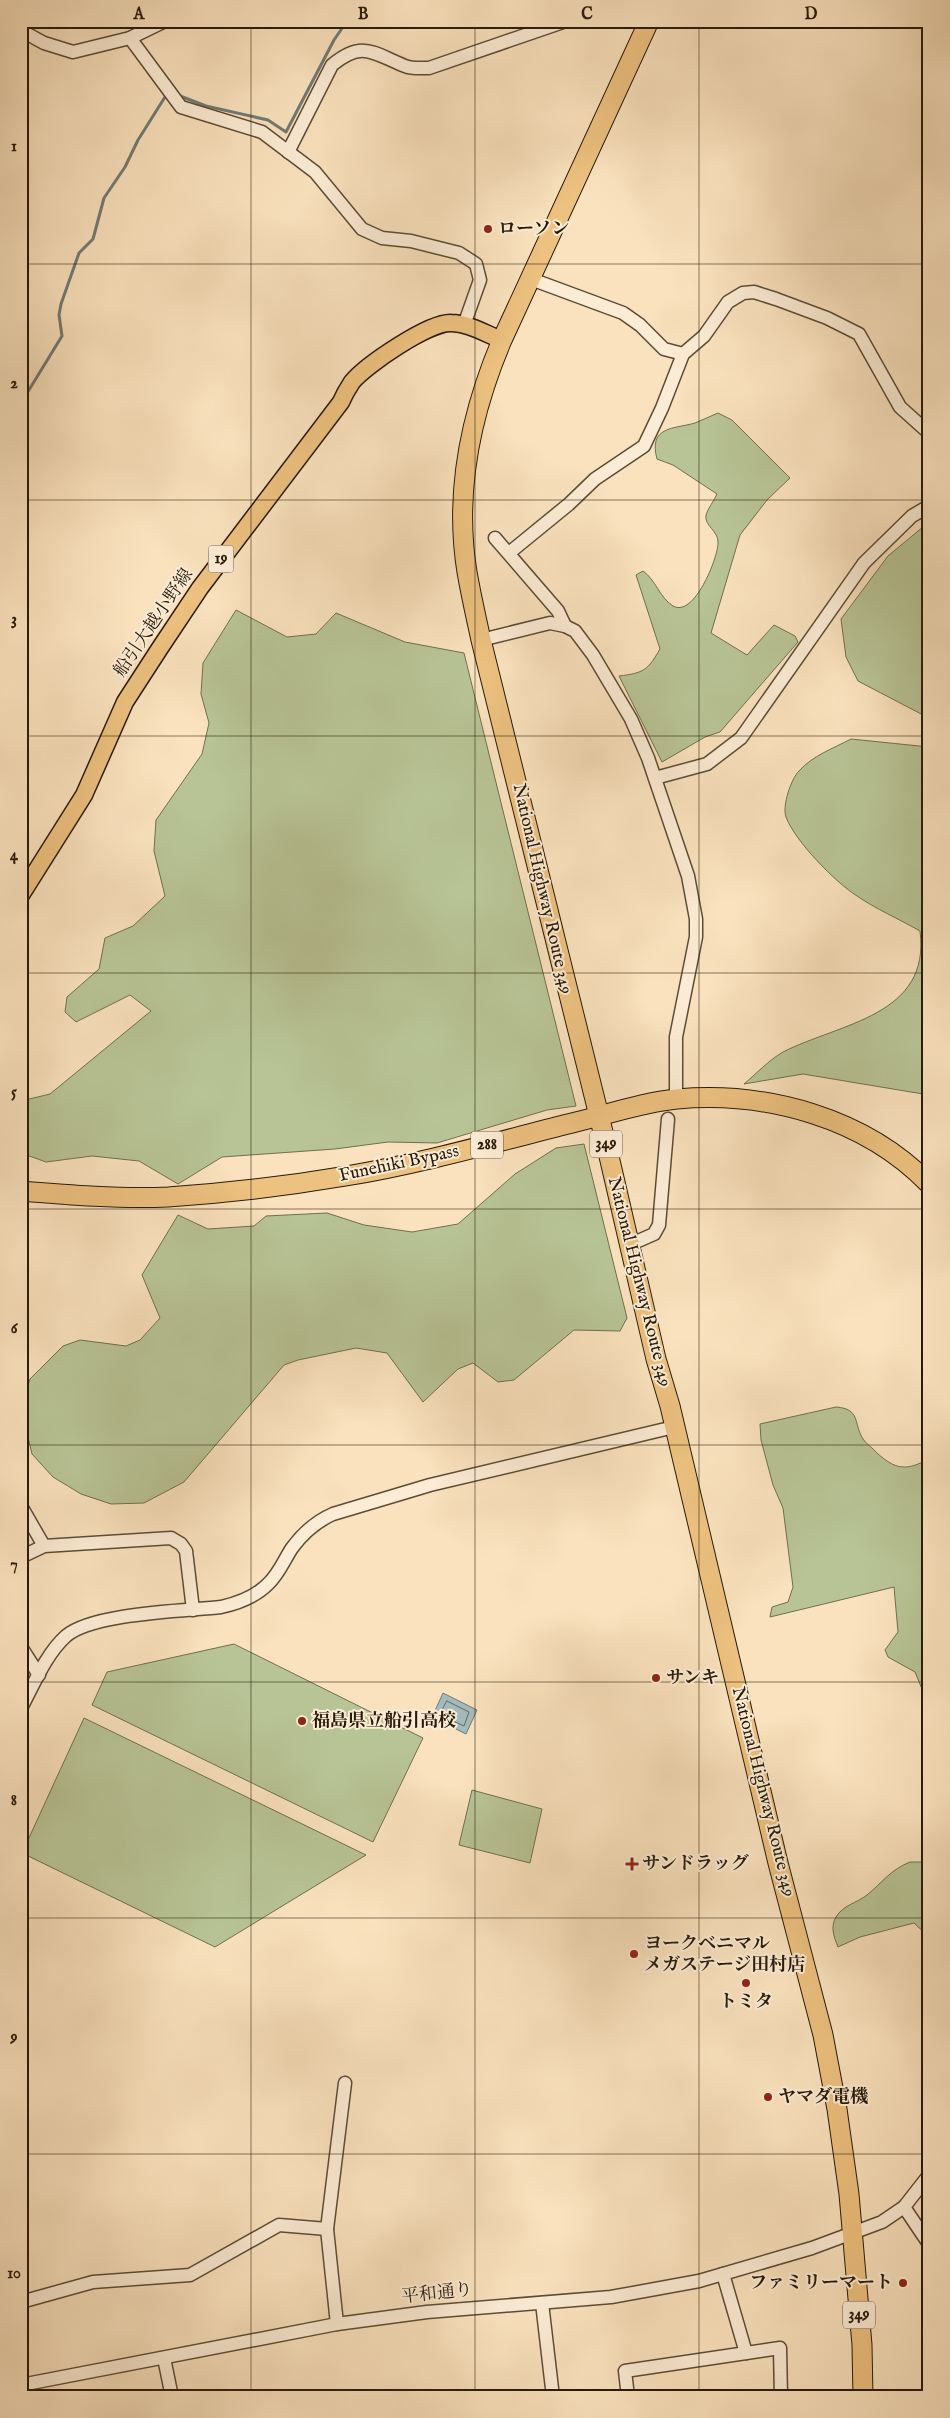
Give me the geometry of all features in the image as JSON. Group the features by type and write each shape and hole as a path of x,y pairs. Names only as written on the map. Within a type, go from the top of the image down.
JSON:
{"highway":[{"name":"National Highway Route 349","path":"649,21 502,340 478,405 464,481 464,533 467,571 482,640 599,1117 778,1863 823,2035 837,2109 853,2233 862,2346 863,2397"},
{"name":"Funehiki Bypass","path":"21,1191 165,1197 264,1188 348,1176 436,1157 676,1099 730,1097 785,1106 829,1119 865,1135 896,1156 929,1184"}],"main road":[{"name":"船引大越小野線","path":"21,895 84,795 126,702 145,672 200,588 317,434 353,381 374,363 426,329 440,324 464,325 502,340"}],"street":[{"path":"22,30 44,43 73,52 130,38 165,21"},
{"path":"288,152 332,65 344,56 372,51 406,67 429,68 566,21"},
{"path":"130,38 181,107 262,132 315,172 355,222 371,234 460,253 476,264 480,280 464,325"},
{"path":"531,279 623,313 640,325 664,349 683,354"},
{"path":"509,553 569,504 595,479 644,446 662,408 683,354 704,336 728,302 743,293 754,292 776,299 828,318 859,334 900,407 929,433"},
{"path":"655,778 707,764 741,738 864,563 912,516 929,506"},
{"path":"495,538 558,611 565,626"},
{"path":"482,640 538,624 550,623 565,626 575,631 583,640 631,719 655,778 688,876 696,919 696,937 676,1037 676,1099"},
{"path":"629,1245 654,1234 660,1225 668,1119"},
{"path":"21,1708 54,1650 67,1636 81,1628 113,1619 220,1607 238,1603 269,1583 292,1548 319,1520 351,1507 479,1473 674,1427"},
{"path":"21,1506 44,1546"},
{"path":"21,1558 44,1546 171,1538 181,1544 186,1551 193,1610"},
{"path":"21,1647 39,1675"},
{"path":"337,2324 327,2229 345,2083"},
{"name":"平和通り","path":"21,2385 337,2324 427,2312 620,2295 664,2288 723,2274 812,2248 882,2222 904,2207 929,2175"},
{"path":"904,2207 929,2244"},
{"path":"21,2302 93,2282 190,2275 279,2225 327,2229"},
{"path":"723,2274 746,2353"},
{"path":"542,2303 552,2397"},
{"path":"628,2397 625,2371 780,2348 781,2397"},
{"path":"164,2358 172,2397"}],"green space":[{"path":"718,413 732,420 790,478 767,500 740,535 711,633 747,655 774,625 795,636 798,642 720,732 705,737 662,762 619,676 640,672 652,662 660,649 636,575 643,571 668,602 673,606 681,607 689,603 703,585 714,561 718,539 706,519 707,512 717,494 673,465 657,459 656,440 671,428 695,423"},
{"path":"929,522 929,743 925,716 858,681 846,657 841,619 888,556"},
{"path":"236,610 287,637 316,634 336,613 405,642 464,653 576,1106 547,1110 437,1143 388,1142 335,1149 222,1157 178,1184 139,1161 92,1156 46,1162 21,1153 21,1101 50,1094 151,1011 130,995 76,1022 65,1012 67,997 99,969 105,938 133,926 165,896 154,851 156,820 202,754 209,723 201,694 203,663"},
{"path":"851,739 929,747 929,1095 803,1074 744,1084 783,1052 854,1023 877,1012 897,999 911,982 920,959 920,931 864,901 848,890 807,849 786,817 785,806 788,793 799,771 817,757"},
{"path":"584,1144 627,1318 620,1331 574,1330 514,1380 498,1382 473,1363 458,1369 423,1402 387,1353 356,1348 298,1360 284,1365 184,1482 144,1503 111,1504 81,1494 53,1477 32,1454 21,1408 30,1379 63,1346 80,1340 126,1346 140,1340 160,1318 142,1275 178,1215 208,1229 254,1226 266,1216 327,1213 364,1225 412,1232 458,1224 515,1174 556,1148"},
{"path":"836,1407 844,1408 853,1414 864,1441 890,1463 896,1466 907,1467 929,1459 929,1744 922,1689 915,1672 888,1657 885,1650 898,1632 894,1587 770,1617 772,1607 788,1602 793,1587 783,1508 773,1485 761,1440 760,1424"},
{"path":"234,1644 423,1738 373,1842 92,1705 107,1672"},
{"path":"84,1718 366,1855 215,1947 22,1853"},
{"path":"472,1790 542,1809 530,1863 459,1845"},
{"path":"910,1862 929,1862 929,1937 914,1923 860,1937 838,1947 833,1928 834,1921 839,1913 867,1895 897,1869"}],"water":[{"path":"443,1693 477,1710 466,1734 432,1717"}],"waterway":[{"path":"180,96 206,106 268,120 286,132 334,40 347,21"},
{"path":"21,403 62,336 59,315 61,304 79,253 93,239 104,198 125,167 138,140 165,97"}],"place":[{"name":"ローソン","path":"488,229"},
{"name":"サンキ","path":"656,1678"},
{"name":"福島県立船引高校","path":"302,1721"},
{"name":"サンドラッグ","path":"632,1864"},
{"name":"ヨークベニマル メガステージ田村店","path":"634,1954"},
{"name":"トミタ","path":"746,1983"},
{"name":"ヤマダ電機","path":"768,2097"},
{"name":"ファミリーマート","path":"903,2283"}]}
